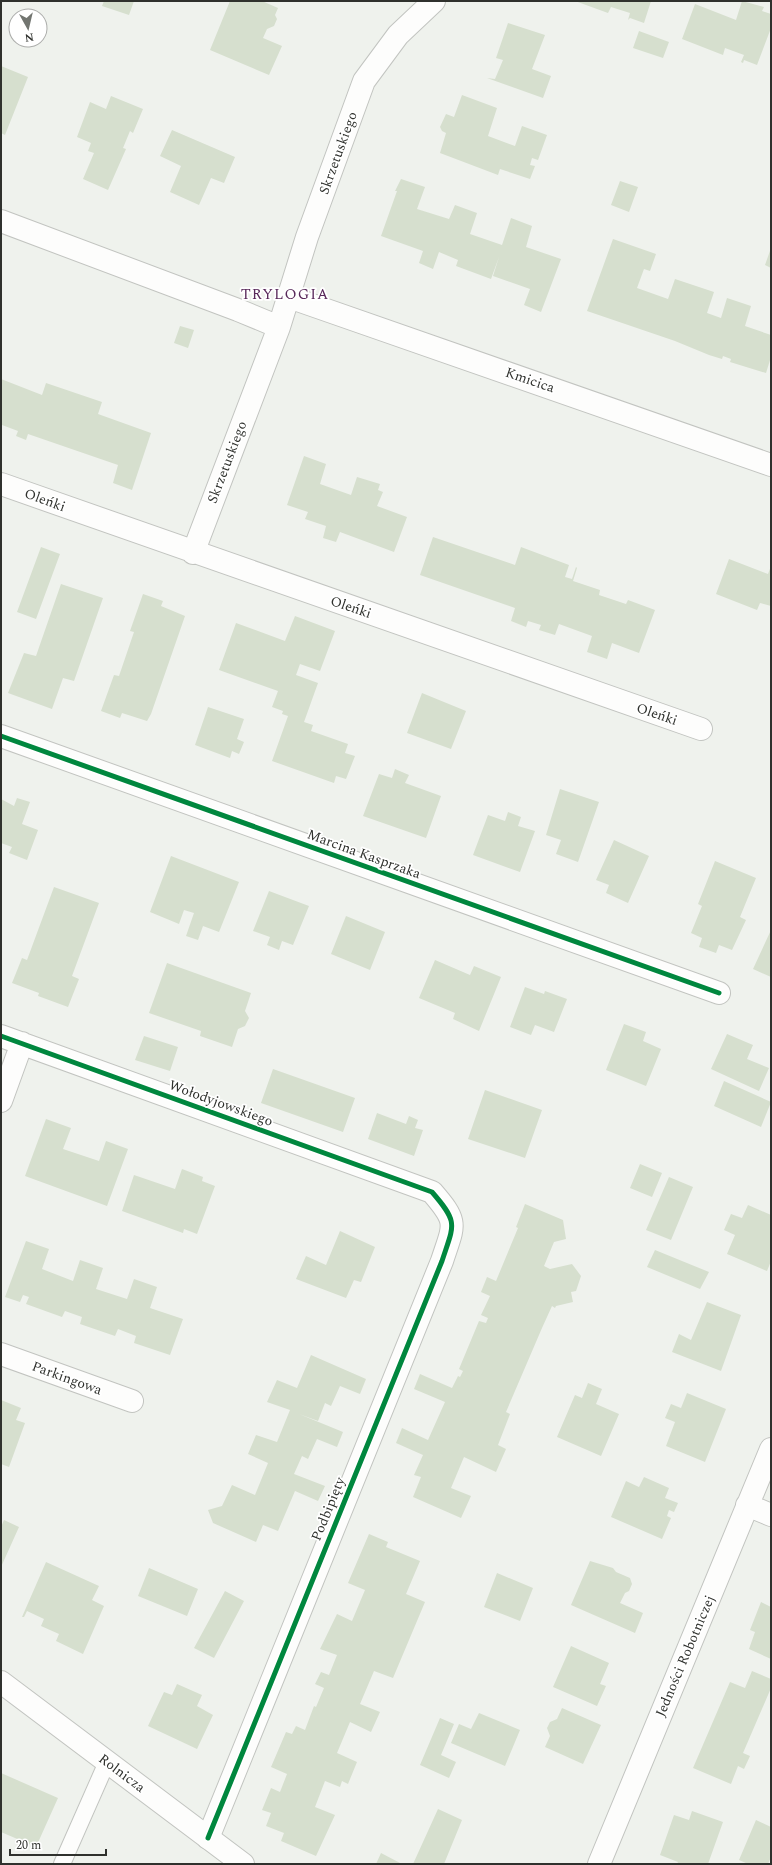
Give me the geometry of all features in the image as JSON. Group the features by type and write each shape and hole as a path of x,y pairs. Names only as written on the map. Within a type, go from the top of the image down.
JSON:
{"street":[{"name":"Skrzetuskiego","path":"193,553 279,327 307,237 364,81 398,35 425,4"},
{"path":"1,221 238,310 279,327"},
{"name":"Kmicica","path":"289,297 771,465"},
{"name":"Oleńki","path":"1,484 193,553 700,729"},
{"name":"Marcina Kasprzaka","path":"1,736 719,993"},
{"name":"Wołodyjowskiego","path":"1,1036 432,1192"},
{"path":"1,1101 22,1043"},
{"name":"Podbipięty","path":"208,1838 442,1261 453,1223 449,1213 432,1192"},
{"name":"Parkingowa","path":"1,1354 132,1401"},
{"name":"Jedności Robotniczej","path":"599,1864 771,1449"},
{"path":"748,1505 771,1515"},
{"name":"Rolnicza","path":"1,1682 243,1864"}],"lane":[{"path":"62,1864 107,1762"}],"building":[{"path":"104,1 134,1 129,15 102,6"},
{"path":"230,1 262,1 278,8 275,15 277,19 274,26 267,29 263,38 282,46 269,75 210,50"},
{"path":"575,1 651,1 644,23 630,18 628,20 630,13 611,7 608,13"},
{"path":"742,1 764,7 762,11 771,14 771,28 757,65 744,60 743,63 741,62 744,55 725,48 723,55 682,39 695,4 736,20"},
{"path":"508,23 545,35 532,69 551,76 543,98 487,78 495,79 503,60 496,58"},
{"path":"639,31 669,42 663,58 633,48"},
{"path":"1,66 28,77 5,135 1,133"},
{"path":"462,95 497,108 488,136 515,146 522,126 547,135 538,160 532,158 530,165 535,166 530,179 500,169 498,175 440,153 446,133 442,131 440,127 446,114 454,117"},
{"path":"111,96 143,109 133,133 130,131 123,148 126,149 108,190 83,179 94,153 88,151 91,143 77,137 90,102 106,109"},
{"path":"172,130 235,157 224,183 211,178 199,205 170,192 181,166 160,156"},
{"path":"401,179 425,187 417,209 449,219 455,205 477,213 470,234 502,245 511,218 532,226 526,247 561,259 541,312 524,305 530,289 493,276 499,257 491,279 456,266 458,260 439,252 433,269 419,263 423,251 381,236 397,191 395,191"},
{"path":"620,181 638,187 629,212 611,205"},
{"path":"613,239 656,254 650,271 644,269 637,288 668,299 675,279 714,292 707,313 721,318 727,298 751,306 745,326 771,335 771,357 766,373 730,362 731,359 723,356 722,359 709,355 675,341 587,311"},
{"path":"771,248 771,268 765,265"},
{"path":"180,326 194,330 188,348 174,343"},
{"path":"1,379 42,395 46,383 102,402 98,414 151,433 132,490 113,483 118,465 28,434 26,440 16,436 18,431 2,425 1,428"},
{"path":"304,456 326,464 320,484 351,495 357,477 380,484 378,490 383,492 377,506 407,517 394,552 340,532 336,542 323,538 326,526 305,519 308,512 287,505"},
{"path":"433,537 515,565 521,547 569,565 565,577 572,579 576,567 573,581 600,590 599,595 626,604 628,600 655,610 639,653 612,643 607,659 587,652 592,636 559,624 555,635 539,630 541,625 528,621 526,627 511,621 515,608 420,575"},
{"path":"41,547 60,554 36,619 17,612"},
{"path":"729,559 768,574 771,566 771,606 760,603 757,610 716,594"},
{"path":"61,584 103,598 74,681 63,678 52,709 8,693 24,653 36,656"},
{"path":"143,594 163,601 161,606 185,616 151,714 147,721 122,713 120,718 101,711 114,675 119,676 134,632 130,631"},
{"path":"295,616 335,631 320,671 300,664 296,675 318,683 304,722 313,725 311,731 348,744 345,753 355,756 346,779 336,776 334,783 272,761 288,716 282,714 283,711 272,707 278,691 219,670 236,623 285,641"},
{"path":"422,693 466,711 451,749 407,733"},
{"path":"208,707 244,719 237,739 244,742 239,754 232,751 230,758 195,745"},
{"path":"395,769 409,775 405,783 441,796 426,838 363,816 379,774 392,778"},
{"path":"560,789 599,802 578,862 556,854 561,840 546,835"},
{"path":"17,798 30,802 22,824 38,830 27,860 9,853 12,847 1,843 1,799 14,806"},
{"path":"508,812 521,817 518,826 535,831 520,872 473,855 488,815 505,821"},
{"path":"614,840 649,856 628,903 606,893 609,885 596,880"},
{"path":"171,856 239,882 219,932 203,926 198,940 186,936 194,913 184,910 179,924 150,912"},
{"path":"715,861 756,878 740,917 746,920 732,950 719,945 716,953 699,947 702,938 691,933 702,906 698,904"},
{"path":"54,887 99,903 72,976 79,979 68,1007 38,996 39,993 12,983 22,958 27,960"},
{"path":"269,891 309,906 293,945 282,941 279,950 267,945 270,937 253,931"},
{"path":"346,916 385,932 370,970 331,954"},
{"path":"771,930 771,977 753,969"},
{"path":"435,960 470,975 474,966 501,977 479,1031 453,1019 455,1013 419,998"},
{"path":"167,963 251,993 245,1011 249,1018 245,1026 238,1029 232,1047 200,1036 201,1031 149,1013"},
{"path":"525,987 544,994 545,991 567,999 554,1032 535,1025 531,1035 510,1027"},
{"path":"624,1024 646,1032 643,1041 661,1049 646,1086 606,1070"},
{"path":"727,1034 753,1045 747,1059 769,1068 759,1091 711,1069"},
{"path":"144,1036 178,1047 170,1071 135,1060"},
{"path":"273,1069 355,1098 343,1132 261,1103"},
{"path":"724,1081 771,1102 761,1127 714,1106"},
{"path":"485,1090 542,1110 525,1158 468,1139"},
{"path":"377,1113 406,1124 409,1116 418,1120 415,1128 423,1130 414,1156 368,1139"},
{"path":"46,1119 71,1128 63,1149 99,1161 106,1141 128,1149 107,1206 25,1176"},
{"path":"640,1164 662,1173 652,1197 630,1188"},
{"path":"182,1169 203,1177 202,1181 215,1186 197,1234 184,1229 183,1233 122,1211 134,1175 175,1189"},
{"path":"669,1177 693,1187 671,1240 646,1230"},
{"path":"525,1204 563,1220 566,1239 554,1242 544,1266 550,1269 572,1264 581,1276 576,1291 571,1292 573,1302 556,1306 555,1308 552,1306 542,1328 506,1412 510,1414 498,1445 506,1449 496,1472 464,1457 451,1488 471,1496 461,1518 413,1497 421,1477 414,1475 423,1455 396,1443 402,1428 428,1440 445,1402 414,1389 420,1374 452,1388 458,1376 460,1377 463,1371 459,1369 479,1321 486,1323 488,1318 481,1315 490,1296 481,1292 487,1277 496,1281 518,1228 516,1227"},
{"path":"748,1205 771,1215 771,1261 767,1271 727,1254 735,1235 724,1230 731,1214 742,1218"},
{"path":"340,1231 375,1247 361,1282 354,1280 346,1298 296,1279 306,1256 326,1265"},
{"path":"26,1241 49,1249 42,1269 73,1281 80,1260 103,1268 96,1289 127,1299 134,1279 157,1287 150,1308 183,1319 170,1355 134,1343 136,1336 118,1329 115,1336 80,1324 82,1317 65,1311 62,1317 26,1304 29,1297 23,1295 20,1302 5,1297"},
{"path":"655,1250 709,1272 700,1289 647,1267"},
{"path":"707,1302 741,1315 721,1371 672,1352 679,1334 691,1340"},
{"path":"311,1355 366,1379 360,1394 340,1386 331,1406 325,1403 318,1421 299,1414 343,1432 337,1447 317,1439 308,1459 302,1456 294,1474 325,1486 318,1501 295,1491 278,1531 263,1525 256,1542 213,1523 208,1510 222,1506 232,1485 255,1495 268,1463 248,1454 256,1435 277,1442 290,1410 267,1402 277,1380 297,1388"},
{"path":"588,1383 602,1389 596,1404 619,1414 601,1456 557,1437 575,1395 582,1398"},
{"path":"687,1393 726,1409 705,1462 666,1446 675,1422 665,1418 671,1404 681,1408"},
{"path":"1,1400 21,1408 16,1420 25,1423 9,1467 1,1464"},
{"path":"644,1477 669,1488 665,1498 678,1503 674,1512 669,1510 667,1516 671,1518 662,1539 611,1517 626,1481 639,1487"},
{"path":"4,1520 19,1527 1,1567 1,1527"},
{"path":"369,1534 388,1542 386,1547 420,1561 406,1594 425,1602 393,1678 374,1671 360,1704 380,1712 371,1732 350,1722 337,1753 357,1762 348,1784 342,1781 340,1787 325,1781 315,1807 335,1815 316,1856 281,1841 284,1833 266,1826 271,1813 262,1810 271,1788 280,1792 287,1774 271,1767 286,1732 292,1734 296,1726 305,1730 314,1706 316,1707 324,1688 315,1684 321,1672 329,1675 337,1655 320,1649 337,1614 352,1621 365,1590 348,1583"},
{"path":"590,1561 613,1568 616,1572 630,1578 632,1584 629,1591 625,1593 620,1603 643,1613 635,1633 571,1605"},
{"path":"46,1562 99,1586 92,1600 104,1606 83,1654 56,1641 59,1634 41,1626 44,1619 27,1611 24,1617 22,1617"},
{"path":"149,1568 198,1589 187,1616 138,1596"},
{"path":"497,1573 533,1588 520,1621 484,1607"},
{"path":"225,1591 244,1601 214,1658 194,1648"},
{"path":"761,1602 771,1607 771,1659 749,1649 755,1632 750,1630"},
{"path":"571,1646 609,1663 600,1684 606,1686 597,1706 553,1687"},
{"path":"752,1671 771,1679 771,1688 743,1753 750,1756 744,1769 738,1766 731,1784 693,1768 730,1682 745,1688"},
{"path":"177,1684 202,1695 197,1706 213,1715 197,1749 148,1726 164,1692 172,1695"},
{"path":"562,1708 601,1725 583,1764 545,1747 550,1736 547,1728 550,1722 557,1719"},
{"path":"479,1713 520,1730 505,1766 451,1743 459,1724 471,1729"},
{"path":"440,1718 454,1724 441,1755 456,1762 449,1778 420,1765"},
{"path":"1,1773 58,1798 36,1847 1,1832"},
{"path":"438,1809 462,1820 444,1864 413,1864"},
{"path":"692,1811 723,1822 708,1864 677,1864 678,1862 660,1855 674,1815 689,1820"},
{"path":"756,1820 771,1827 771,1857 768,1864 748,1864 739,1860"},
{"path":"381,1853 402,1864 376,1864"}],"cycle path":[{"path":"1,736 719,993"},
{"path":"1,1036 432,1192 447,1211 452,1224 442,1261 208,1838"}],"district":[{"name":"TRYLOGIA","path":"285,294"}]}
